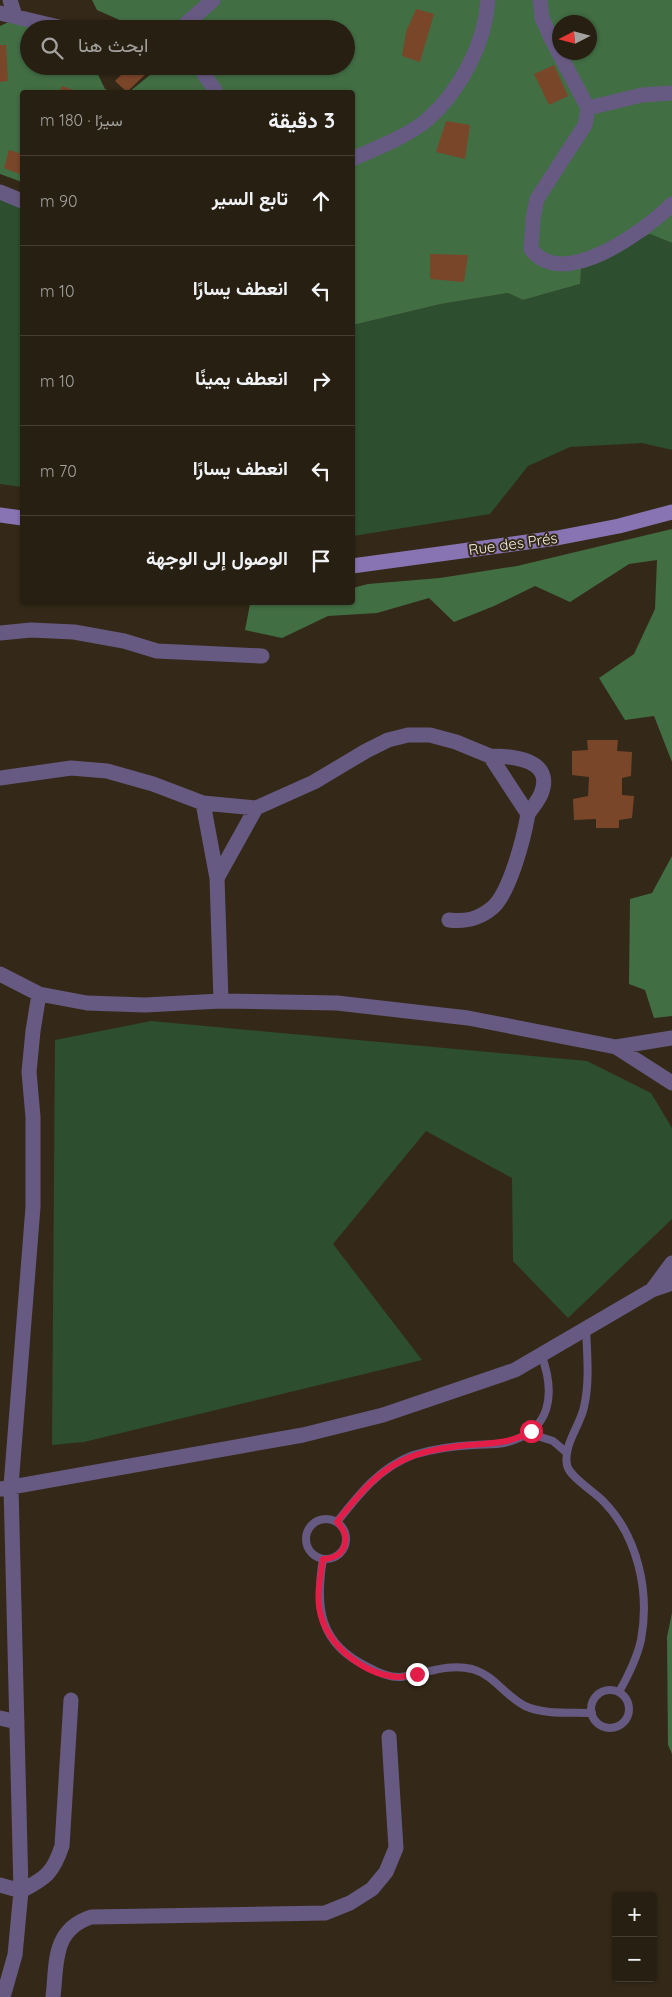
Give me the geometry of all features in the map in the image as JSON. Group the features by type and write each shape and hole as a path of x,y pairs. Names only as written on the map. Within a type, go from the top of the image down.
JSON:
{"street":[{"path":"10,0 15,16"},
{"path":"190,20 213,0"},
{"path":"355,157 388,143 426,120 454,88 474,53 487,12 488,0"},
{"path":"540,0 542,18 588,108 585,125 537,199 530,249 548,262 586,260 633,237 654,222 672,204"},
{"path":"0,13 31,20"},
{"path":"205,75 215,90"},
{"path":"588,108 642,95 672,93"},
{"path":"0,192 20,200"},
{"name":"Rue des Prés","path":"355,566 557,538 619,526 672,512"},
{"path":"0,515 20,518"},
{"path":"0,633 30,630 74,632 157,651 262,656"},
{"path":"0,778 70,768 107,770 154,784 203,803 256,808 314,782 388,740 408,735 430,735 456,742 490,756 523,758 533,763 539,770 543,783 541,794 528,814 523,840 505,888 494,907 477,918 463,922 449,920"},
{"path":"490,756 528,814"},
{"path":"203,803 218,878 221,1001"},
{"path":"218,878 256,808"},
{"path":"0,974 39,994 87,1003 145,1005 221,1001 337,1003 468,1018 616,1047 672,1038"},
{"path":"3,1997 15,1955 21,1891 17,1722 6,1487 33,1207 33,1117 30,1072 32,1031 39,994"},
{"path":"616,1047 672,1083"},
{"path":"652,1290 672,1263"},
{"path":"6,1487 303,1435 383,1416 515,1370 652,1290 672,1283"},
{"path":"0,1885 21,1891 44,1879 56,1865 62,1846 71,1700"},
{"path":"0,1718 17,1722"},
{"path":"53,1997 59,1951 65,1932 76,1922 91,1917 325,1912 350,1903 372,1889 386,1872 396,1848 389,1737"}],"lane":[{"path":"586,1328 587,1382 584,1407 567,1453 567,1465 571,1473 605,1503 622,1524 632,1544 642,1580 641,1640 620,1692"},
{"path":"337,1522 377,1475 413,1456 440,1448 501,1444 518,1439 528,1433 541,1421 549,1399 548,1372 541,1354"},
{"path":"528,1433 553,1441 567,1453"},
{"path":"325,1518 337,1522 345,1532 345,1546 336,1556 323,1559 316,1556 308,1547 306,1541 308,1528 313,1523 325,1518"},
{"path":"323,1559 318,1596 321,1618 330,1637 357,1662 377,1671 398,1677 455,1666 472,1669 488,1676 524,1705 557,1712 592,1713"},
{"path":"608,1690 620,1692 628,1702 629,1708 625,1720 620,1725 614,1727 601,1725 592,1713 592,1704 598,1695 608,1690"}],"green space":[{"path":"92,0 672,0 672,243 650,234 581,268 580,284 523,300 508,293 441,304 355,325 355,90 131,90 150,75 355,75 355,20 120,20 97,10"},
{"path":"13,20 20,22 20,75 98,75 107,90 20,90 20,181 0,174 0,26"},
{"path":"0,197 20,206 20,487 0,484"},
{"path":"650,234 672,243 672,450 642,443 570,447 528,466 490,514 355,536 355,325 441,304 508,293 523,300 580,284 580,268"},
{"path":"672,529 672,762 654,716 625,720 599,678 634,654 655,609 657,560 629,564 570,602 535,586 494,606 454,622 429,598 377,613 328,616 282,638 245,630 250,605 355,605 355,587 368,584 440,578 517,566"},
{"path":"672,856 672,1016 654,1018 645,990 629,984 630,899 652,893"},
{"path":"151,1021 587,1061 651,1093 672,1128 672,1219 568,1318 513,1261 512,1178 426,1131 333,1244 422,1360 84,1442 52,1445 55,1040"},
{"path":"672,1613 672,1754 668,1745 667,1637"}],"building":[{"path":"416,9 434,14 420,62 402,56 406,32"},
{"path":"0,45 6,45 8,81 0,82"},
{"path":"554,65 568,96 549,105 534,74"},
{"path":"121,75 145,75 129,90 125,90 115,81"},
{"path":"62,86 74,90 60,90"},
{"path":"446,121 470,125 465,159 436,152"},
{"path":"9,150 20,153 20,174 4,168"},
{"path":"430,254 468,255 464,282 430,279"},
{"path":"587,740 618,740 617,751 632,752 631,776 622,778 622,795 634,796 632,818 619,820 619,828 596,828 596,819 574,820 573,799 588,796 589,777 572,775 572,751 588,750"}],"route":[{"path":"417,1674 398,1677 377,1671 357,1662 330,1637 321,1618 318,1596 323,1559 330,1559 336,1556 345,1546 345,1532 337,1522 377,1475 391,1466 413,1456 440,1448 474,1444 501,1444 518,1439 531,1431"}]}
